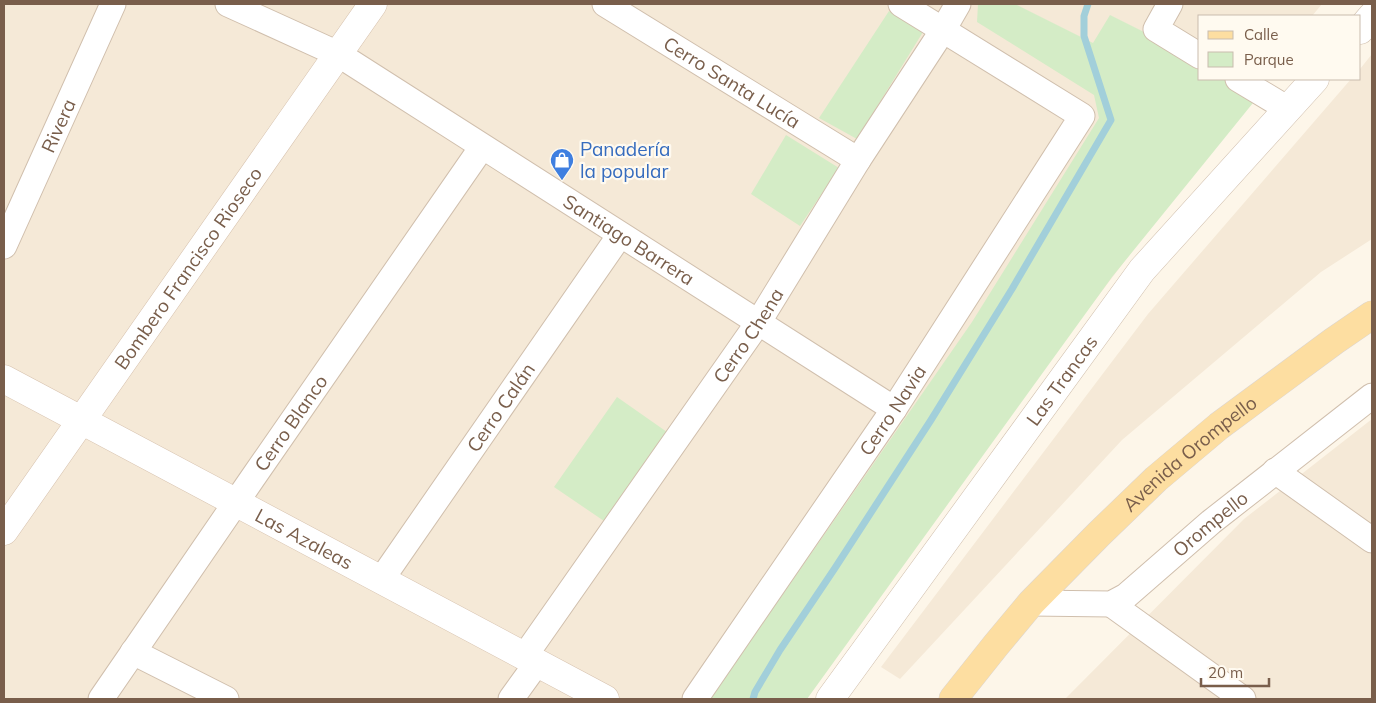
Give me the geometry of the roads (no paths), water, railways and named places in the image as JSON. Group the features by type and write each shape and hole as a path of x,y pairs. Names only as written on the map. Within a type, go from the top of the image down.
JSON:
{"main road":[{"name":"Bombero Francisco Rioseco","path":"4,531 373,4"},
{"path":"1361,29 1372,16"},
{"name":"Las Trancas","path":"830,699 1142,270 1314,80"},
{"name":"Avenida Orompello","path":"932,699 938,691 979,655 1028,607 1156,479 1220,426 1327,346 1372,315"},
{"name":"Las Azaleas","path":"4,379 605,699"},
{"name":"Avenida Orompello","path":"953,699 1028,607"}],"street":[{"name":"Rivera","path":"4,246 113,4"},
{"name":"Santiago Barrera","path":"228,4 338,54 894,410"},
{"name":"Cerro Santa Lucía","path":"606,4 858,160"},
{"path":"901,4 942,30"},
{"name":"Cerro Chena","path":"511,699 530,660 758,323 858,160 958,4"},
{"path":"1170,4 1156,29 1198,55"},
{"name":"Cerro Navia","path":"695,699 894,410 1082,116 942,30"},
{"path":"1240,80 1288,108"},
{"name":"Cerro Blanco","path":"100,699 482,147"},
{"name":"Cerro Calán","path":"381,580 620,235"},
{"name":"Orompello","path":"1111,604 1126,596 1211,522 1372,396"},
{"path":"1275,471 1372,540"},
{"path":"1028,607 1111,604 1243,699"},
{"path":"133,652 226,699"}],"waterway":[{"path":"753,699 755,692 780,650 931,420 1012,289 1111,120 1084,36 1084,16 1088,4"}],"place":[{"name":"Panadería la popular","path":"562,181"}]}
